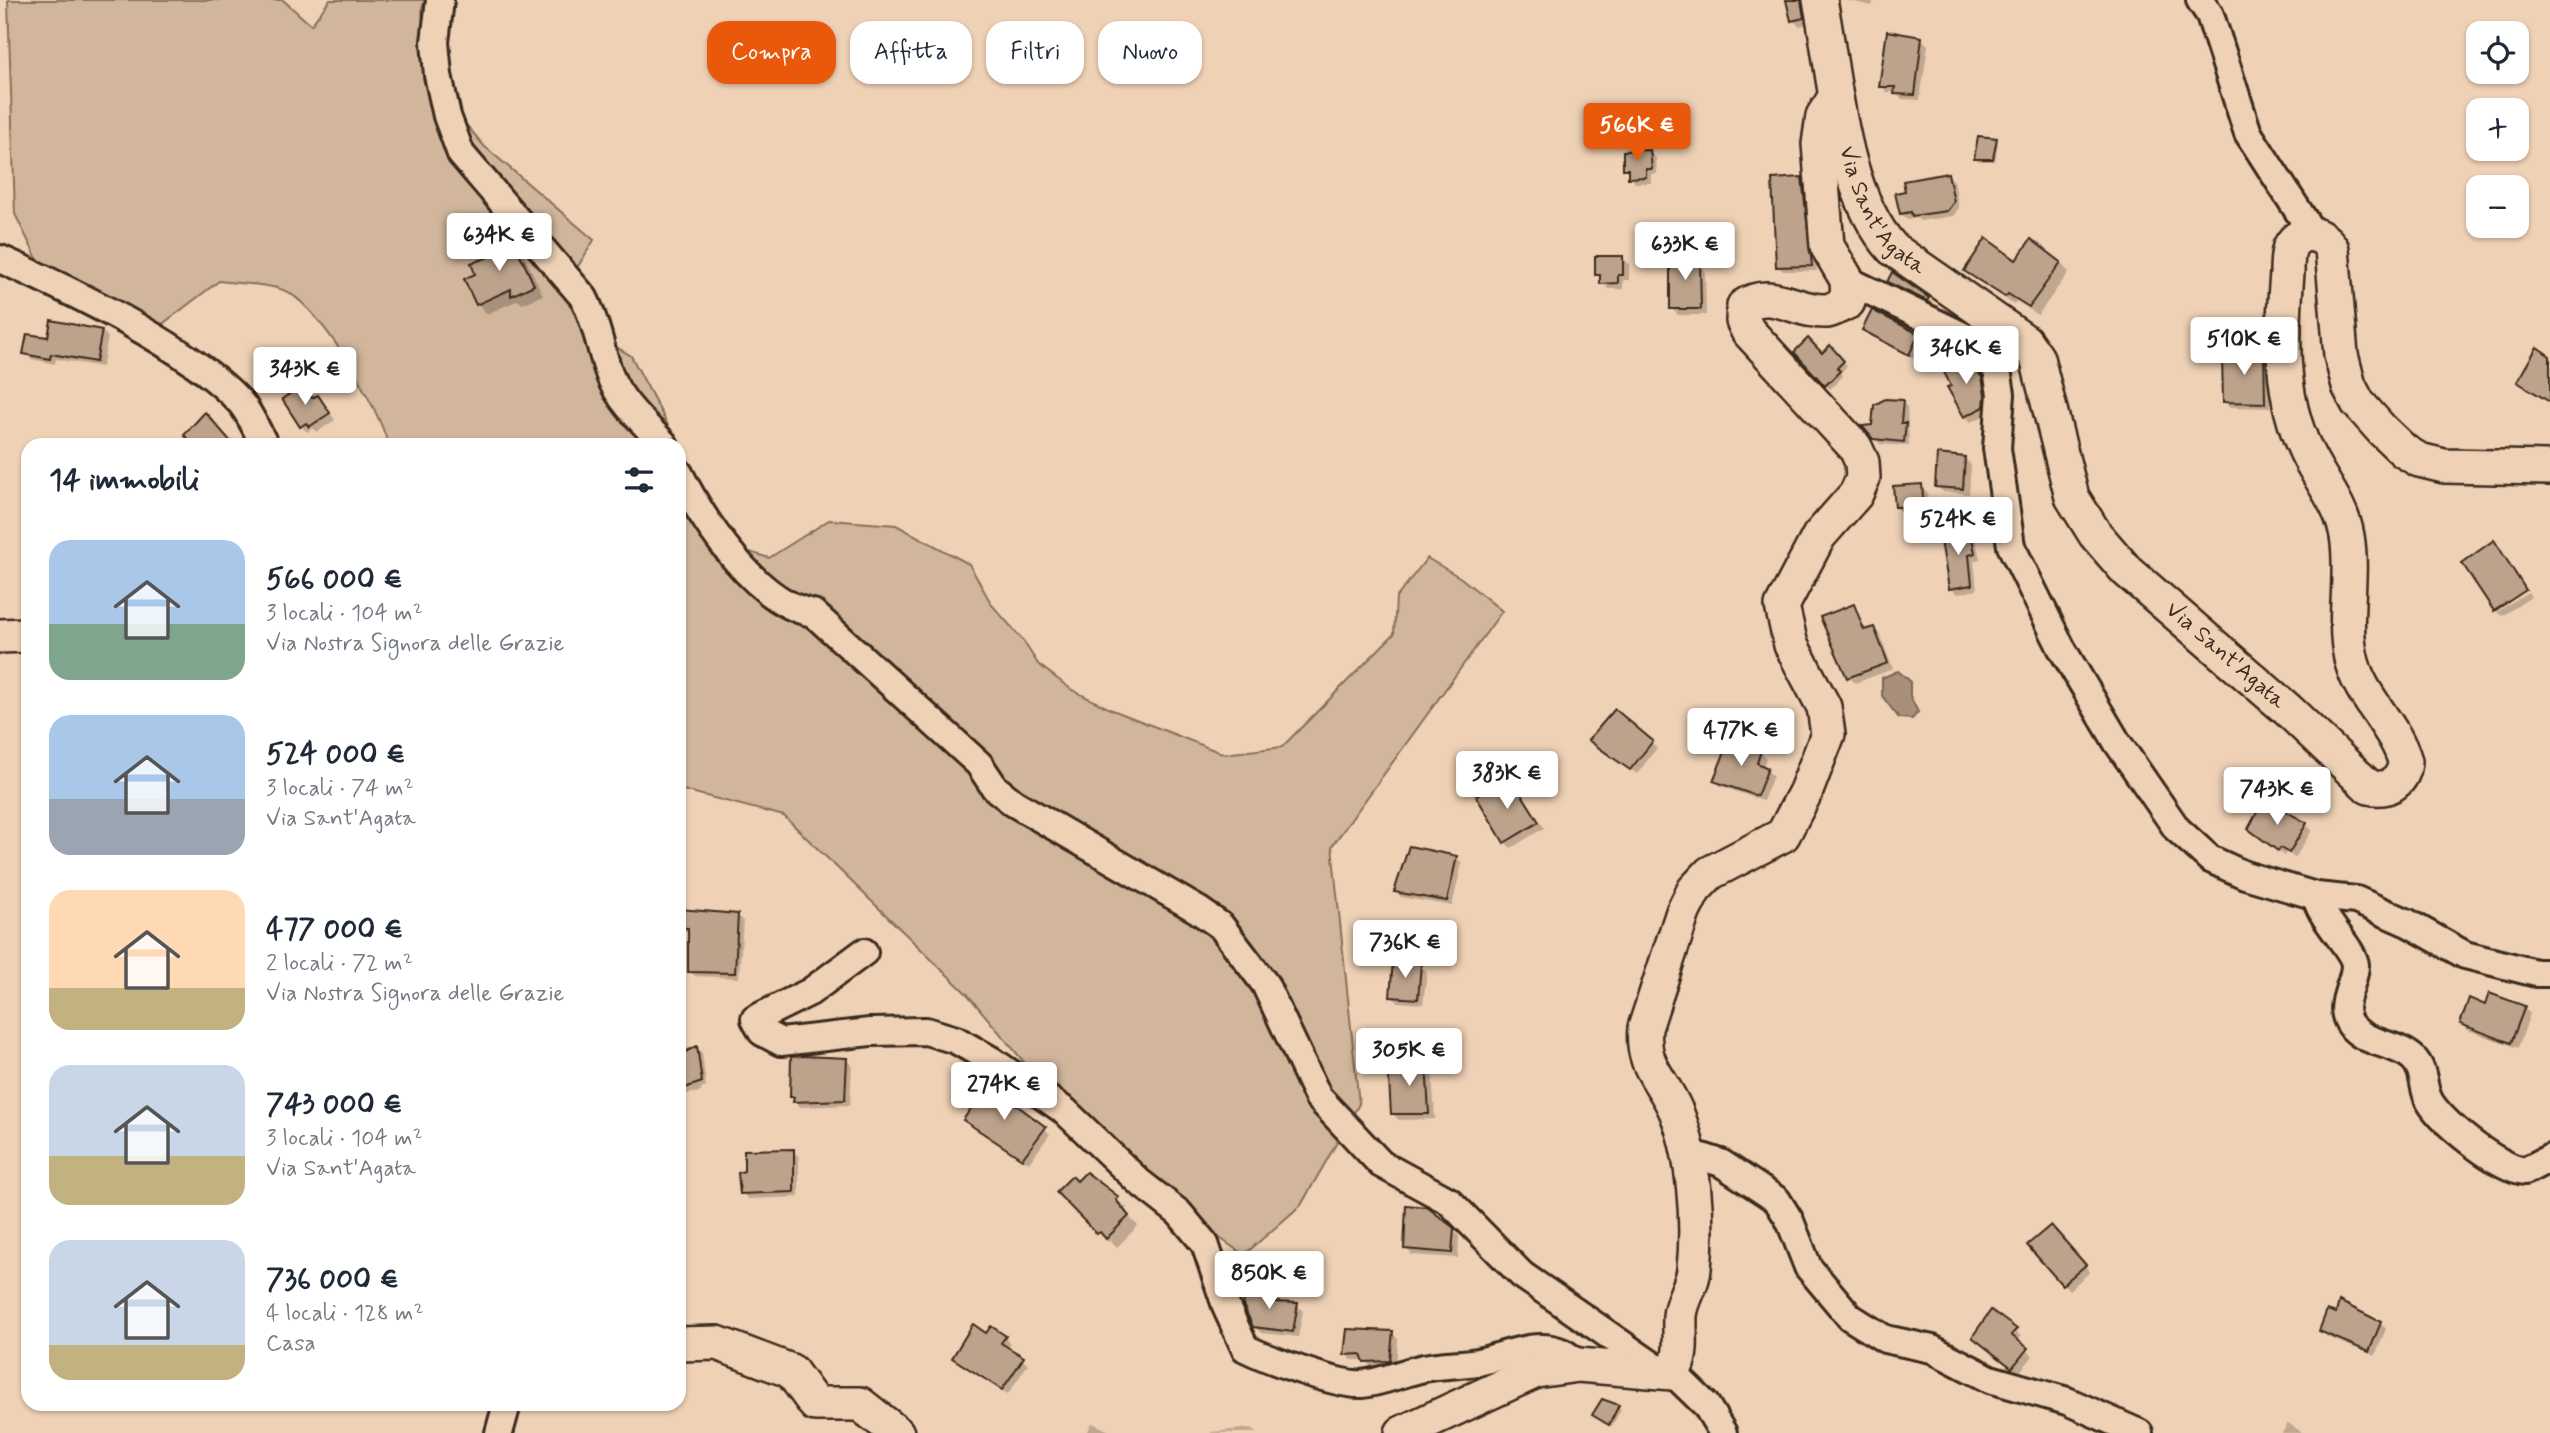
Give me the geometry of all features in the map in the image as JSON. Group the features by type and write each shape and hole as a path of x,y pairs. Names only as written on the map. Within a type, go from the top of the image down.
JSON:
{"street":[{"path":"440,0 435,42 438,75 447,116 461,154 584,298 597,323 610,377 634,413 658,438"},
{"path":"1820,0 1834,99"},
{"path":"2200,0 2210,15 2248,133 2313,234 2328,242 2332,249 2341,355 2349,386 2358,403 2404,452 2419,460 2444,466 2550,468"},
{"name":"Via Sant'Agata","path":"1834,99 1866,208 1876,231 1893,249 2025,341 2037,358 2072,497 2095,534 2126,570 2288,710 2362,783 2377,789 2398,781 2405,761 2351,659 2347,629 2347,536 2342,516 2305,450 2286,386 2284,343 2288,252 2297,238 2313,234"},
{"name":"Via Sant'Agata","path":"1834,99 1823,116 1819,144 1827,246 1847,280"},
{"path":"0,259 48,281 137,329 211,376 242,404 261,438"},
{"path":"1402,1433 1536,1371 1578,1365 1667,1372 1679,1362 1680,1313 1694,1272 1690,1153 1675,1109 1647,1064 1643,1044 1644,1028 1682,912 1694,890 1710,873 1783,835 1806,790 1828,734 1824,707 1791,645 1782,606 1819,536 1856,494 1863,478 1862,462 1854,447 1748,331 1743,321 1744,306 1753,300 1768,298 1827,311 1848,302 1847,280 1969,339 1997,370 2001,394 1997,448 2011,547 2068,658 2117,741 2177,830 2210,859 2285,889 2316,896 2356,900 2408,923 2465,955 2536,973 2550,973"},
{"path":"686,485 706,519 756,582 795,610 813,613 979,764 995,788 1031,815 1087,844 1221,926 1265,984 1318,1097 1381,1164 1449,1201 1522,1275 1667,1372 1706,1405 1723,1433"},
{"path":"0,636 21,635"},
{"path":"2316,896 2318,908 2353,958 2352,978 2344,1003 2352,1027 2415,1060 2422,1070 2428,1099 2445,1120 2499,1162 2525,1171 2550,1158"},
{"path":"864,953 810,992 755,1019 762,1032 781,1042 870,1032 926,1031 956,1040 991,1060 1065,1111 1138,1181 1179,1213 1205,1244 1227,1309 1245,1348 1290,1367 1343,1382 1362,1384 1426,1367 1473,1363 1534,1348 1564,1353 1578,1365"},
{"path":"1690,1153 1721,1164 1777,1200 1790,1221 1808,1268 1850,1317 1885,1339 1932,1349 1990,1379 2067,1401 2139,1433"},
{"path":"686,1344 717,1343 791,1371 814,1405 860,1405 897,1433"},
{"path":"499,1433 505,1411"}],"shaded area":[{"path":"8,0 283,0 311,25 330,0 425,0 422,8 426,77 484,146 594,240 569,281 587,329 631,356 675,438 386,438 373,407 346,358 313,314 283,290 219,281 148,335 48,281 15,214"},
{"path":"686,459 730,546 769,558 829,520 896,525 969,564 992,605 1022,639 1038,664 1072,690 1110,709 1224,754 1282,747 1394,634 1396,598 1427,558 1461,578 1502,611 1332,846 1359,1104 1301,1205 1244,1255 1138,1181 1065,1111 968,995 784,816 686,791"},
{"path":"1898,671 1910,681 1910,696 1918,712 1912,719 1899,718 1882,696 1882,678"}],"building":[{"path":"1786,0 1801,0 1804,18 1791,21"},
{"path":"1887,31 1922,37 1915,95 1894,94 1895,87 1879,87"},
{"path":"1978,136 1997,138 1993,159 1974,159"},
{"path":"1650,150 1652,169 1646,169 1646,177 1628,178 1628,169 1623,169 1623,151"},
{"path":"1948,173 1954,202 1947,211 1912,216 1911,212 1900,214 1895,193 1905,191 1903,181"},
{"path":"1802,177 1812,266 1776,267 1772,179"},
{"path":"512,237 534,285 511,296 511,289 476,305 464,279 475,274 471,263 487,258 484,251"},
{"path":"1986,238 2016,260 2031,239 2061,262 2029,307 2008,294 2005,297 1964,271"},
{"path":"1670,254 1695,254 1695,263 1700,263 1701,309 1670,309"},
{"path":"1595,256 1623,256 1623,275 1618,275 1618,283 1600,284 1600,275 1595,275"},
{"path":"1892,272 1929,298 1927,301 1887,282"},
{"path":"1872,310 1919,334 1909,355 1862,330"},
{"path":"51,320 102,330 96,362 51,354 50,359 23,354 27,334 48,337"},
{"path":"1808,338 1822,353 1830,345 1844,361 1837,368 1840,371 1825,386 1794,352"},
{"path":"2537,347 2550,356 2550,402 2517,382"},
{"path":"2264,352 2265,403 2223,402 2222,353"},
{"path":"1964,356 1982,377 1985,395 1984,407 1964,417 1947,387 1951,386 1942,368"},
{"path":"303,385 312,398 318,395 330,413 309,427 306,423 300,427 282,399"},
{"path":"1885,399 1903,400 1901,423 1906,423 1904,442 1873,439 1862,426 1872,425 1874,405"},
{"path":"205,412 228,438 187,438 184,435"},
{"path":"1937,454 1965,457 1963,489 1935,487"},
{"path":"1922,484 1925,523 1902,525 1901,507 1895,507 1893,486"},
{"path":"1970,529 1975,553 1969,555 1972,585 1949,589 1940,534"},
{"path":"2494,540 2526,590 2494,611 2462,563"},
{"path":"1854,604 1864,630 1874,627 1888,663 1847,678 1820,617"},
{"path":"1615,709 1653,741 1630,770 1588,740"},
{"path":"1730,739 1761,750 1757,763 1768,768 1757,796 1713,781"},
{"path":"1503,780 1512,796 1519,790 1539,822 1504,843 1476,796"},
{"path":"2264,799 2307,823 2289,853 2280,848 2278,851 2248,829"},
{"path":"1409,846 1457,856 1447,901 1394,892"},
{"path":"686,910 738,914 735,973 688,972"},
{"path":"1393,960 1421,964 1418,999 1390,997"},
{"path":"2489,993 2525,1006 2511,1043 2460,1024 2469,998 2485,1005"},
{"path":"697,1046 702,1082 686,1088 686,1052"},
{"path":"791,1057 847,1058 845,1100 793,1102 794,1097 790,1097"},
{"path":"1426,1061 1429,1114 1391,1114 1388,1063"},
{"path":"988,1084 1046,1127 1022,1159 963,1120"},
{"path":"794,1149 794,1192 740,1194 738,1173 744,1171 744,1150"},
{"path":"1086,1172 1119,1197 1116,1200 1129,1216 1106,1239 1100,1232 1097,1234 1056,1192 1072,1176 1077,1181"},
{"path":"1406,1205 1427,1207 1454,1228 1452,1253 1404,1249"},
{"path":"2051,1225 2086,1265 2062,1285 2027,1245"},
{"path":"1246,1290 1273,1290 1273,1302 1298,1303 1293,1332 1253,1327 1243,1305"},
{"path":"2339,1301 2381,1322 2369,1352 2319,1331 2327,1310 2336,1313"},
{"path":"1991,1310 2017,1329 2011,1335 2028,1348 2012,1368 1972,1337"},
{"path":"973,1324 986,1333 991,1326 1006,1336 1001,1343 1024,1357 1002,1390 952,1358"},
{"path":"1347,1329 1393,1331 1390,1361 1364,1362 1361,1354 1344,1355"},
{"path":"1602,1399 1619,1405 1609,1425 1592,1415"}]}
